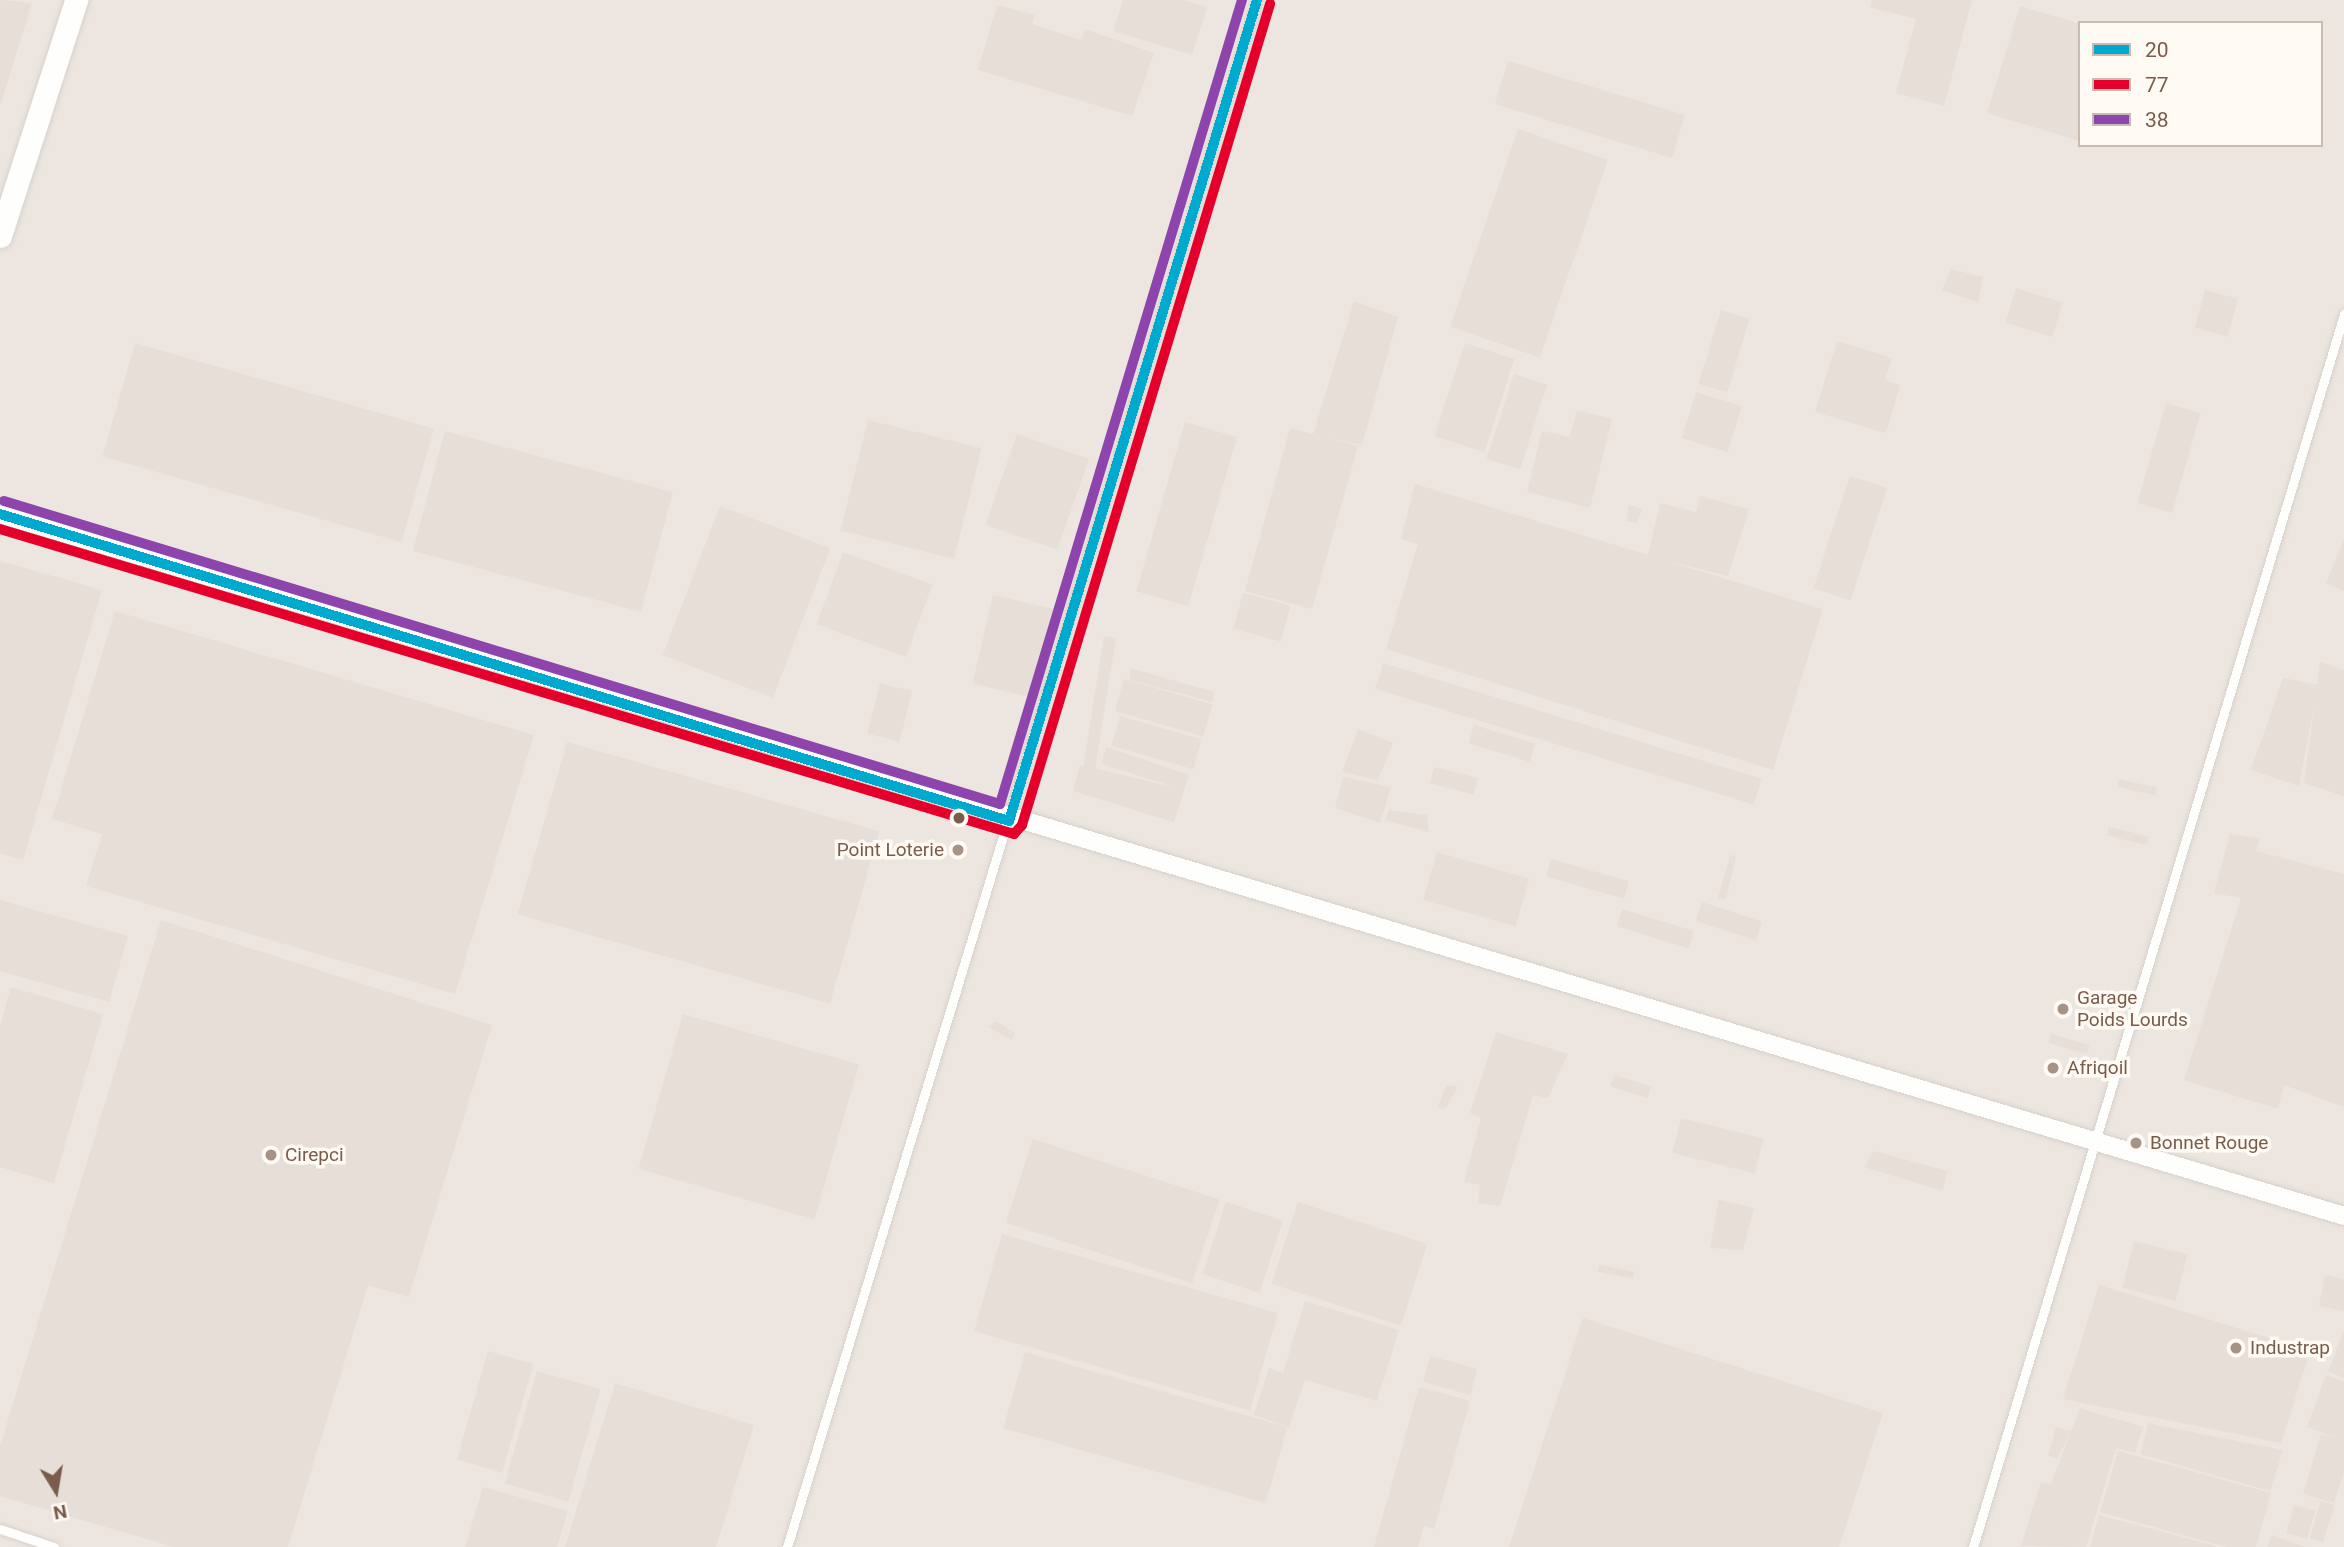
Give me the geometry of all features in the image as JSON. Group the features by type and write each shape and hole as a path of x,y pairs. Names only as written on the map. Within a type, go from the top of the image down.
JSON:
{"street":[{"path":"0,236 76,0"},
{"path":"0,514 1009,821 2344,1216"}],"lane":[{"path":"787,1547 1256,0"},
{"path":"1973,1547 2344,314"},
{"path":"0,1529 54,1547"}],"shaded area":[{"path":"0,0 2344,0 2344,1547 0,1547"}],"building":[{"path":"0,0 32,3 1,103 0,102"},
{"path":"1123,0 1183,0 1207,7 1192,55 1113,31"},
{"path":"1872,0 1972,0 1944,106 1896,93 1916,19 1870,7"},
{"path":"997,5 1035,15 1032,24 1080,40 1085,29 1154,53 1132,116 978,70"},
{"path":"2020,6 2078,23 2078,140 1987,113"},
{"path":"1508,61 1685,115 1672,158 1495,104"},
{"path":"1518,129 1608,160 1540,358 1450,327"},
{"path":"1951,269 1983,277 1978,302 1942,290"},
{"path":"2016,288 2063,302 2052,337 2005,322"},
{"path":"2205,290 2238,299 2228,336 2195,328"},
{"path":"1354,301 1398,317 1362,445 1327,437 1358,446 1312,609 1245,591 1290,428 1313,434"},
{"path":"1721,310 1750,319 1727,392 1698,384"},
{"path":"1837,341 1892,358 1885,380 1900,385 1886,433 1815,412"},
{"path":"135,343 434,429 401,542 102,456"},
{"path":"1465,343 1514,359 1484,452 1435,436"},
{"path":"1514,374 1547,385 1520,469 1486,459"},
{"path":"1696,392 1742,406 1728,452 1682,438"},
{"path":"2166,403 2201,413 2172,513 2137,503"},
{"path":"1577,410 1612,419 1590,508 1527,492 1542,431 1570,437"},
{"path":"868,420 982,448 954,559 840,531"},
{"path":"1185,422 1237,437 1188,606 1136,591"},
{"path":"445,431 673,492 641,612 413,551"},
{"path":"1017,434 1089,459 1058,550 986,525"},
{"path":"1850,476 1887,488 1851,600 1814,588"},
{"path":"1415,484 1648,555 1660,503 1696,512 1700,496 1749,509 1728,576 1667,561 1823,609 1773,770 1386,649 1418,544 1401,539"},
{"path":"1629,505 1642,509 1637,523 1626,521"},
{"path":"720,506 830,548 773,698 663,655"},
{"path":"2344,540 2344,591 2326,583"},
{"path":"843,552 932,584 906,657 817,624"},
{"path":"0,561 102,590 23,860 0,853"},
{"path":"1243,593 1290,606 1281,641 1233,629"},
{"path":"993,595 1059,610 1039,699 973,684"},
{"path":"115,611 534,735 455,994 86,886 102,834 52,819"},
{"path":"1104,636 1116,638 1093,779 1082,777"},
{"path":"2320,662 2344,670 2344,796 2304,783 2315,701 2299,786 2251,770 2283,678 2317,685"},
{"path":"1383,663 1762,779 1754,805 1375,689"},
{"path":"1130,668 1214,692 1213,702 1130,680"},
{"path":"1124,679 1212,704 1203,736 1115,711"},
{"path":"880,683 912,691 899,741 867,733"},
{"path":"1120,716 1202,739 1193,769 1111,746"},
{"path":"1474,725 1535,744 1530,762 1468,743"},
{"path":"1358,729 1393,743 1378,780 1342,772"},
{"path":"567,742 879,832 830,1004 518,914"},
{"path":"1106,747 1189,775 1174,822 1073,791 1080,765 1178,788 1102,764"},
{"path":"1434,767 1478,778 1474,794 1430,783"},
{"path":"1343,777 1391,787 1380,823 1335,808"},
{"path":"2119,779 2157,788 2155,796 2117,787"},
{"path":"1389,810 1427,815 1429,832 1385,820"},
{"path":"2109,827 2149,836 2147,845 2107,836"},
{"path":"2230,834 2260,839 2256,851 2344,874 2344,1107 2284,1085 2278,1109 2184,1080 2241,898 2214,893"},
{"path":"1437,852 1529,878 1515,927 1423,900"},
{"path":"1730,855 1736,856 1726,899 1718,898"},
{"path":"1551,859 1629,881 1624,899 1546,876"},
{"path":"0,900 128,936 109,1002 0,971"},
{"path":"1702,902 1762,921 1756,940 1696,921"},
{"path":"1622,909 1694,931 1688,948 1617,926"},
{"name":"Cirepci","path":"161,920 492,1025 409,1297 368,1285 288,1547 174,1547 0,1496 0,1446"},
{"path":"11,987 103,1014 54,1183 0,1167 0,1027"},
{"path":"683,1014 859,1064 815,1219 639,1169"},
{"path":"996,1021 1015,1033 1012,1040 989,1027"},
{"path":"1496,1032 1568,1054 1548,1098 1533,1095 1500,1206 1478,1203 1480,1185 1464,1182 1481,1118 1470,1113"},
{"path":"2051,1034 2089,1045 2087,1054 2049,1043"},
{"path":"1614,1075 1651,1086 1648,1098 1610,1086"},
{"path":"1446,1085 1458,1087 1445,1109 1438,1108"},
{"path":"1681,1118 1763,1139 1755,1173 1672,1153"},
{"path":"1033,1139 1219,1200 1192,1283 1006,1223"},
{"path":"1874,1151 1947,1171 1943,1191 1864,1167"},
{"path":"1719,1200 1754,1208 1743,1250 1710,1248"},
{"path":"1226,1202 1283,1221 1260,1293 1203,1274"},
{"path":"1298,1202 1427,1244 1401,1326 1271,1284"},
{"path":"1002,1234 1278,1313 1250,1410 974,1331"},
{"path":"2134,1241 2187,1254 2176,1301 2122,1288"},
{"path":"1599,1265 1634,1272 1633,1279 1598,1272"},
{"path":"2325,1275 2344,1279 2344,1311 2319,1306"},
{"path":"2099,1285 2310,1351 2281,1443 2063,1399"},
{"path":"1305,1301 1399,1330 1377,1401 1305,1380 1289,1427 1254,1415 1269,1368 1283,1373"},
{"path":"1583,1318 1883,1413 1839,1547 1509,1547"},
{"path":"2344,1331 2344,1378 2328,1371"},
{"path":"488,1351 533,1364 502,1473 457,1460"},
{"path":"1025,1352 1287,1427 1266,1503 1003,1428"},
{"path":"1430,1356 1477,1369 1470,1395 1423,1382"},
{"path":"537,1371 600,1389 568,1502 505,1483"},
{"path":"2326,1375 2344,1382 2344,1472 2334,1503 2303,1494 2321,1434 2339,1439 2307,1427"},
{"path":"615,1383 754,1425 716,1547 565,1547"},
{"path":"1419,1387 1470,1401 1434,1529 1424,1526 1418,1547 1374,1547"},
{"path":"2080,1408 2143,1427 2135,1453 2116,1448 2086,1547 2021,1546 2041,1481 2051,1484"},
{"path":"2148,1423 2283,1450 2270,1491 2141,1454"},
{"path":"2056,1427 2071,1432 2057,1458 2048,1456"},
{"path":"2118,1451 2271,1493 2256,1547 2227,1547 2100,1512"},
{"path":"483,1487 568,1511 557,1547 465,1547"},
{"path":"2321,1501 2334,1505 2323,1542 2310,1538"},
{"path":"2294,1505 2315,1511 2307,1539 2286,1533"},
{"path":"2099,1515 2216,1546 2216,1547 2090,1547"},
{"path":"2272,1535 2305,1547 2267,1547"}],"transit line":[{"name":"38","path":"4,501 1000,804 1242,0"},
{"name":"20","path":"0,514 1009,821 1257,0"},
{"name":"77","path":"0,529 1014,834 1022,825 1270,4"}],"place":[{"name":"Point Loterie","path":"958,850"},
{"name":"Garage Poids Lourds","path":"2063,1009"},
{"name":"Afriqoil","path":"2053,1068"},
{"name":"Bonnet Rouge","path":"2136,1143"},
{"name":"Cirepci","path":"271,1155"},
{"name":"Industrap","path":"2236,1348"}]}
